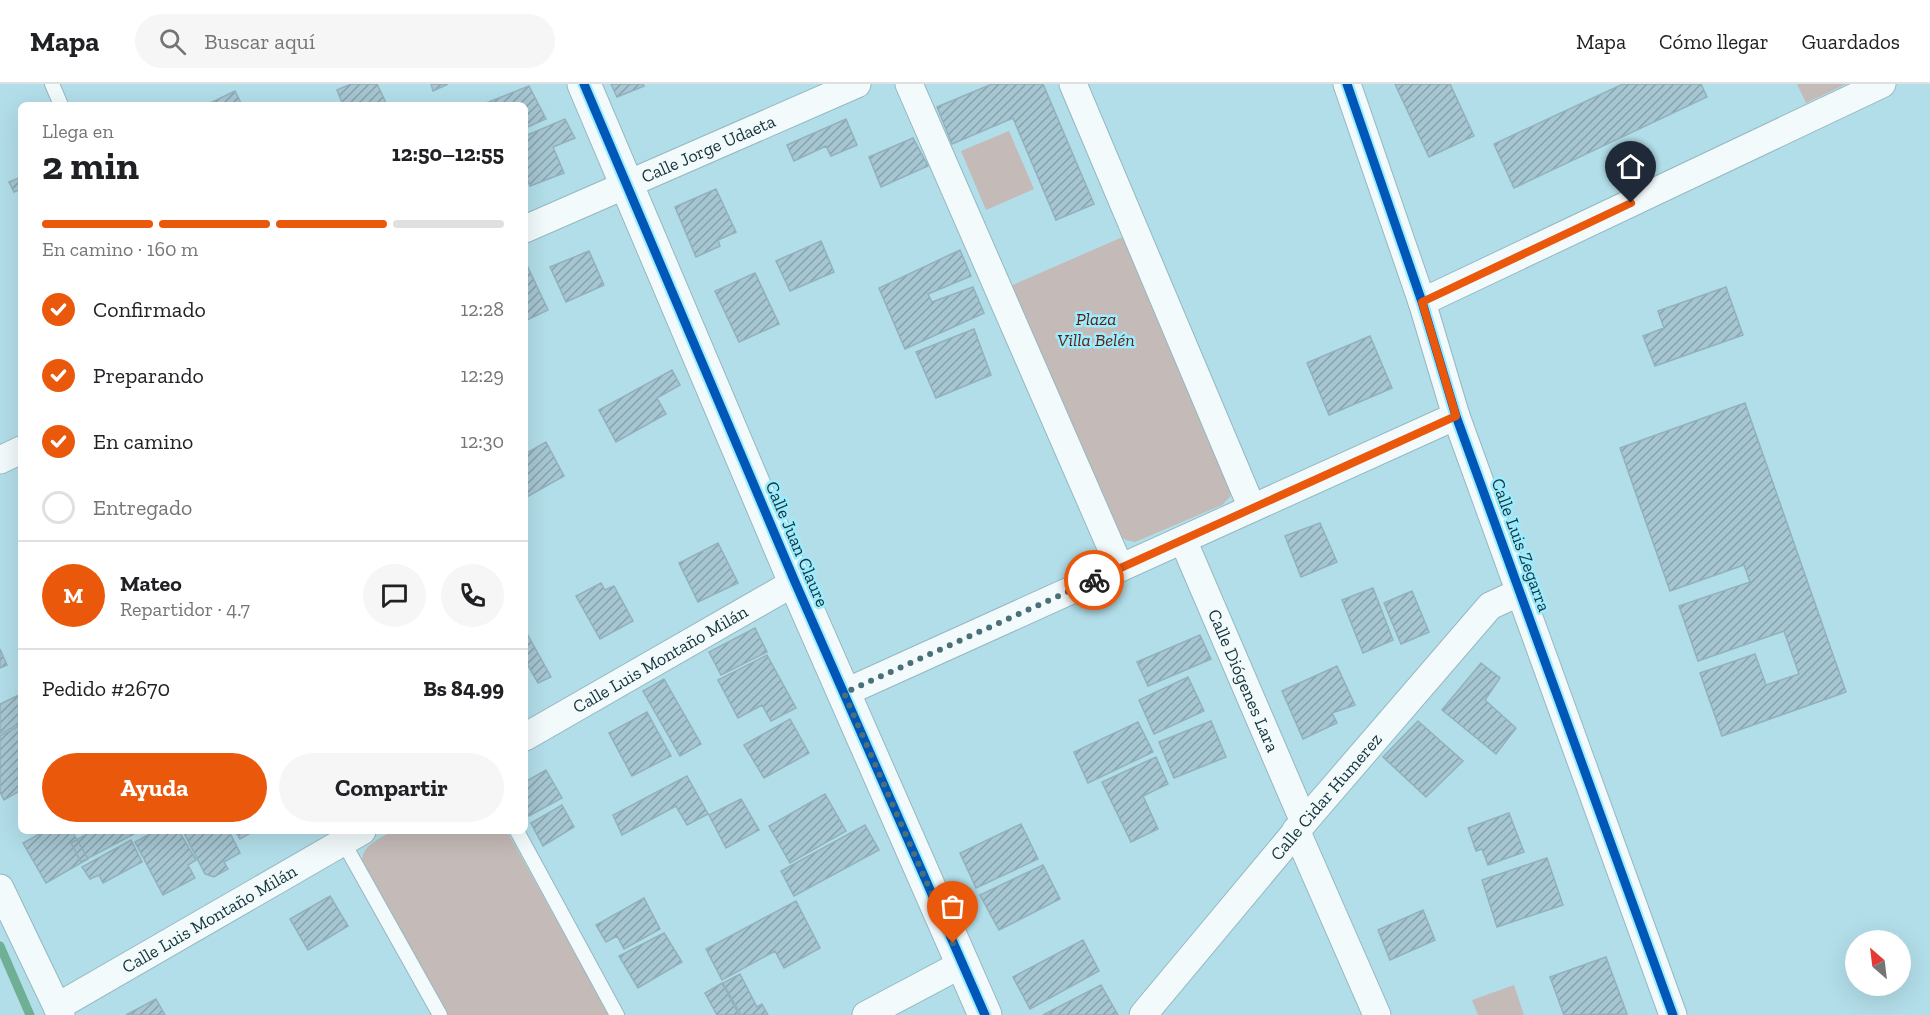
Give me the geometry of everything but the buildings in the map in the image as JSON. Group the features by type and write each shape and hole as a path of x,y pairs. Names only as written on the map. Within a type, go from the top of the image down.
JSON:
{"street":[{"name":"Calle Juan Claure","path":"584,84 795,582 985,1015"},
{"name":"Calle Jorge Udaeta","path":"528,228 857,84"},
{"path":"909,84 1120,568"},
{"path":"1073,84 1252,508"},
{"name":"Calle Luis Zegarra","path":"1347,84 1422,302 1456,416 1672,1015"},
{"path":"1422,302 1882,84"},
{"path":"844,693 1456,416"},
{"path":"0,460 18,451"},
{"name":"Calle Diógenes Lara","path":"1183,540 1377,1015"},
{"name":"Calle Luis Montaño Milán","path":"528,735 795,582"},
{"name":"Calle Cidar Humerez","path":"1143,1015 1300,826 1490,606 1520,592"},
{"name":"Calle Luis Montaño Milán","path":"59,1011 347,835"},
{"path":"0,888 59,1011"},
{"path":"866,1015 962,964"}],"lane":[{"path":"52,84 60,102"},
{"path":"519,834 617,1015"},
{"path":"347,835 440,1015"}],"green space":[{"path":"1797,84 1846,84 1806,103"},
{"path":"1009,131 1034,189 986,210 961,151"},
{"name":"Plaza Villa Belén","path":"1127,235 1232,488 1230,497 1222,505 1135,542 1118,535 1006,288"},
{"path":"388,834 509,834 609,1015 447,1015 362,862 365,851"},
{"path":"1514,985 1524,1015 1478,1015 1472,1000"}],"waterway":[{"path":"0,946 30,1015"}],"cycle path":[{"path":"584,84 795,582 985,1015"},
{"path":"1347,84 1422,302 1456,416 1673,1015"}],"way so far":[{"path":"953,943 844,693 1094,580"}],"route":[{"path":"1094,580 1456,416 1422,302 1631,203"}]}
